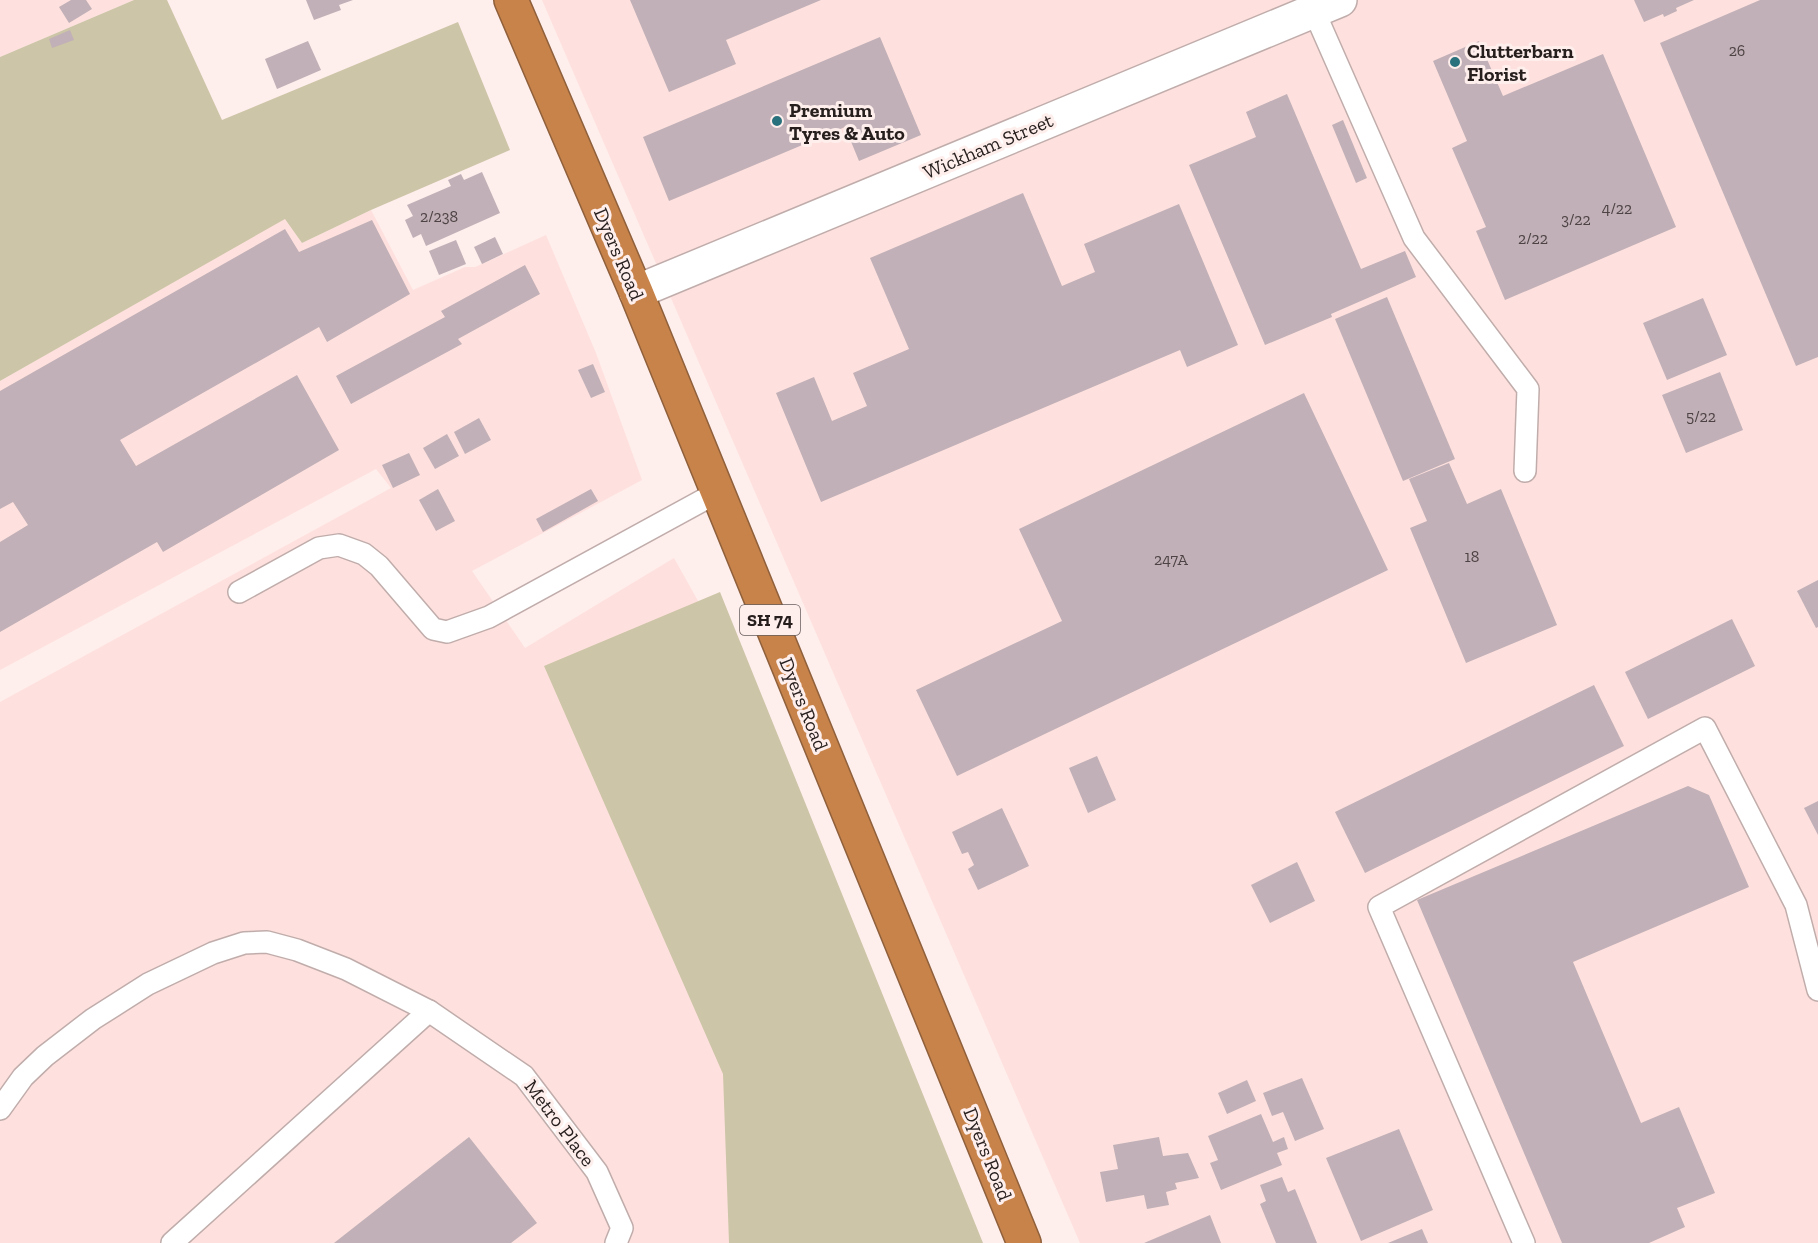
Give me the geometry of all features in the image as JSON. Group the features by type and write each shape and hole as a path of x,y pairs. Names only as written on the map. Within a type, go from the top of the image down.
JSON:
{"highway":[{"name":"Dyers Road","path":"511,0 636,292 1024,1243"}],"street":[{"name":"Wickham Street","path":"636,292 1327,5"}],"lane":[{"path":"1327,5 1414,238 1527,390 1525,471"},
{"path":"239,592 319,548 339,545 364,554 379,566 433,629 447,633 489,617 718,492"},
{"path":"1524,1243 1379,907 1705,728 1796,905 1818,990"},
{"name":"Metro Place","path":"0,1109 23,1077 45,1056 93,1019 148,984 213,953 243,943 267,942 297,950 346,969 429,1011 524,1076 597,1172 622,1228 616,1243"},
{"path":"172,1243 429,1011"}],"shaded area":[{"path":"0,0 134,0 0,57"},
{"path":"134,0 167,0 222,120 458,22 510,150 371,210 302,243 285,219 0,381 0,57"},
{"path":"542,0 1818,0 1818,1243 1080,1243"},
{"path":"371,210 413,290 465,267 475,267 546,235 596,353 642,480 472,571 525,648 674,558 730,658 975,1243 0,1243 0,702 391,488 376,469 0,670 0,381 285,218 302,243"},
{"path":"720,592 983,1243 729,1243 723,1074 544,666"}],"building":[{"path":"71,0 86,0 92,9 69,23 59,7"},
{"path":"306,0 353,0 339,5 341,10 314,20"},
{"path":"630,0 821,0 726,40 736,64 669,92"},
{"path":"1634,0 1694,0 1676,8 1677,11 1664,17 1663,14 1644,22"},
{"path":"1760,0 1818,0 1818,357 1796,366 1660,43"},
{"path":"70,30 74,40 52,48 49,39"},
{"path":"880,37 921,135 859,161 845,127 669,201 643,137"},
{"path":"308,41 321,70 277,89 265,59"},
{"path":"1479,41 1503,96 1603,54 1676,227 1505,300 1476,231 1486,227 1452,148 1467,141 1433,61"},
{"path":"1287,94 1361,269 1405,251 1416,277 1331,314 1332,317 1265,345 1189,165 1256,137 1246,112"},
{"path":"1343,120 1367,178 1356,183 1332,125"},
{"path":"482,172 500,213 426,246 421,234 413,238 405,220 413,216 407,205 451,186 448,180 461,174 464,180"},
{"path":"1023,193 1062,286 1095,272 1084,244 1179,204 1238,345 1187,367 1180,350 821,502 776,393 814,377 832,421 867,406 853,373 909,349 870,258"},
{"path":"372,220 410,294 327,342 319,327 120,440 136,466 297,375 339,450 163,552 157,542 0,632 0,542 28,525 13,502 0,509 0,391 285,229 299,252"},
{"path":"495,237 503,254 482,264 474,247"},
{"path":"456,240 466,264 439,275 429,251"},
{"path":"525,265 540,294 458,339 462,344 351,404 336,376 445,317 441,311"},
{"path":"1387,297 1455,459 1403,481 1335,319"},
{"path":"1703,298 1727,355 1667,380 1643,323"},
{"path":"593,364 605,392 591,398 578,370"},
{"path":"1720,372 1743,430 1686,453 1662,395"},
{"path":"1304,393 1388,570 957,776 916,690 1062,621 1019,529"},
{"path":"479,418 491,440 465,454 454,432"},
{"path":"447,434 459,456 435,469 423,448"},
{"path":"409,453 420,475 393,488 382,465"},
{"path":"1449,463 1467,504 1501,489 1557,625 1466,663 1410,528 1427,521 1409,479"},
{"path":"438,489 455,521 436,531 419,500"},
{"path":"591,489 598,501 543,532 536,519"},
{"path":"1818,580 1818,627 1816,628 1797,591"},
{"path":"1732,619 1755,666 1648,719 1625,672"},
{"path":"1594,685 1624,746 1365,873 1335,812"},
{"path":"1097,756 1116,800 1088,813 1069,768"},
{"path":"1688,786 1709,795 1749,887 1573,962 1641,1123 1679,1107 1715,1193 1677,1208 1685,1227 1649,1243 1562,1243 1417,900"},
{"path":"1818,801 1818,835 1804,808"},
{"path":"1002,808 1029,866 978,890 968,869 974,865 968,852 962,854 952,832"},
{"path":"1297,862 1315,901 1270,923 1251,885"},
{"path":"1302,1078 1324,1129 1295,1141 1283,1112 1272,1116 1263,1093"},
{"path":"1247,1080 1256,1101 1227,1114 1218,1093"},
{"path":"1261,1114 1273,1142 1284,1137 1288,1149 1277,1153 1282,1165 1221,1190 1210,1163 1218,1160 1208,1136"},
{"path":"1399,1129 1433,1210 1361,1241 1326,1158"},
{"path":"469,1137 537,1223 511,1243 334,1243"},
{"path":"1159,1137 1163,1156 1188,1153 1199,1178 1175,1183 1177,1189 1166,1192 1169,1205 1147,1209 1144,1195 1106,1202 1100,1172 1118,1169 1113,1145"},
{"path":"1282,1177 1288,1192 1295,1189 1317,1243 1276,1243 1260,1204 1266,1201 1260,1185"},
{"path":"1210,1215 1221,1243 1144,1243"},
{"path":"1422,1229 1428,1243 1388,1243"}],"place":[{"name":"Clutterbarn Florist","path":"1455,62"},
{"name":"Premium Tyres & Auto","path":"777,121"}]}
